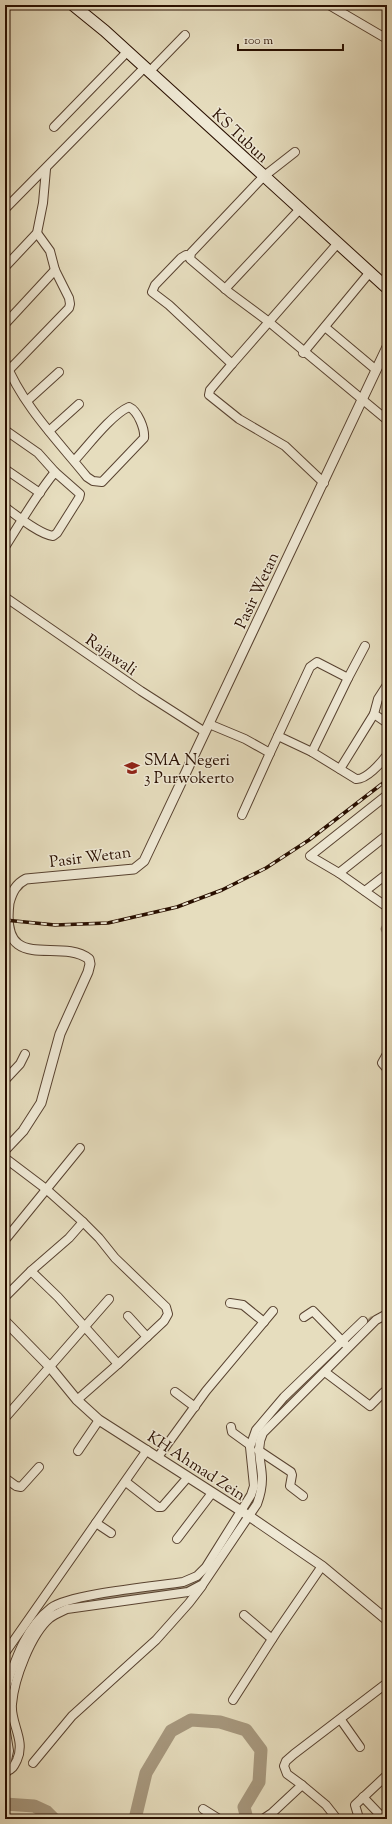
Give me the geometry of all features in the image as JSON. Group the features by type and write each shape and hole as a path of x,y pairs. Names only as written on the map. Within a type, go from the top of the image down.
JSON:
{"main road":[{"name":"KS Tubun","path":"73,5 147,70 299,210 387,288"}],"street":[{"path":"330,5 387,40"},
{"path":"5,209 46,169 50,163 185,35"},
{"path":"54,127 127,52"},
{"path":"232,364 169,305 152,292 155,286 181,258 186,255 190,256 263,177 295,152"},
{"path":"5,267 37,233 43,203 46,169"},
{"path":"225,289 299,210"},
{"path":"8,370 69,308 70,304 69,298 55,270 50,251 37,233"},
{"path":"324,482 285,446 239,419 209,395 210,390 232,364 338,243"},
{"path":"190,256 193,262 225,289 269,322 303,352 387,420"},
{"path":"5,324 55,270"},
{"path":"303,352 370,272"},
{"path":"325,327 375,369"},
{"name":"Pasir Wetan","path":"5,1150 23,1131 41,1103 60,1034 88,972 90,964 89,959 78,953 24,948 15,945 10,940 7,928 8,909 13,890 26,879 134,869 141,864 324,482 375,369 387,347"},
{"path":"5,361 8,370 27,401 86,477 93,481 102,482 144,438 143,430 135,411 129,407 123,410 100,432 74,461"},
{"path":"27,401 59,372"},
{"path":"49,431 79,404"},
{"path":"5,430 38,454 55,472 71,485 80,496 57,533 53,536 47,535 5,507"},
{"path":"5,469 40,493"},
{"path":"5,547 55,472"},
{"name":"Rajawali","path":"5,597 141,691 207,728 245,739 270,753"},
{"path":"312,752 365,646"},
{"path":"242,815 313,664 317,662 348,678"},
{"path":"340,769 374,714 378,699 387,685"},
{"path":"374,714 387,724"},
{"path":"278,736 312,752 356,779 360,779 387,755"},
{"path":"386,799 310,856 339,873 387,907"},
{"path":"339,873 387,835"},
{"path":"365,891 387,874"},
{"path":"5,1080 20,1064 25,1054"},
{"path":"387,1054 382,1063 387,1069"},
{"path":"5,1240 80,1148"},
{"path":"5,1158 46,1189 83,1222 99,1238 115,1258 166,1307 168,1314 164,1321 77,1400"},
{"path":"5,1297 31,1271 69,1238 83,1222"},
{"path":"31,1271 58,1297 118,1364"},
{"path":"5,1418 109,1299"},
{"path":"230,1303 243,1304 264,1322"},
{"path":"158,1457 195,1407 273,1311"},
{"path":"304,1317 313,1311 345,1344"},
{"path":"33,1763 72,1716 156,1640 189,1603 203,1584 244,1513 251,1495 254,1486 250,1445 259,1425 284,1397 345,1344 376,1320 387,1314"},
{"path":"128,1316 147,1337"},
{"path":"244,1513 257,1504 262,1489 258,1450 260,1438 266,1429 325,1372 363,1321"},
{"name":"KH Ahmad Zein","path":"5,1322 50,1367 77,1400 99,1420 244,1513 322,1566 387,1620"},
{"path":"325,1372 370,1406 384,1392"},
{"path":"175,1392 195,1407"},
{"path":"78,1452 99,1420"},
{"path":"231,1428 232,1432 250,1445"},
{"path":"18,1661 5,1653 147,1450"},
{"path":"258,1450 291,1472 292,1475 290,1486 303,1496"},
{"path":"5,1478 16,1486 21,1487 39,1468"},
{"path":"126,1482 158,1507 162,1507 188,1477"},
{"path":"177,1539 212,1493"},
{"path":"96,1523 111,1533"},
{"path":"5,1690 39,1620 52,1607 59,1603 78,1598 183,1582 192,1579 202,1572 231,1535"},
{"path":"232,1700 322,1566"},
{"path":"31,1638 50,1619 67,1610 188,1592 203,1584"},
{"path":"244,1616 272,1639"},
{"path":"6,1773 14,1767 20,1747 12,1704 18,1661"},
{"path":"337,1819 326,1805 287,1774 284,1766 286,1761 387,1684"},
{"path":"341,1720 360,1747"},
{"path":"5,1726 9,1751 6,1773"},
{"path":"357,1819 358,1815 355,1805 387,1775"},
{"path":"262,1819 272,1813 302,1785"},
{"path":"363,1797 384,1819 387,1817"},
{"path":"203,1809 219,1819"}],"waterway":[{"path":"387,923 384,929 387,935"},
{"path":"265,1425 372,1320"},
{"path":"254,1458 257,1481"},
{"path":"225,1544 251,1503 255,1493"},
{"path":"86,1600 177,1588 196,1581 204,1575 211,1566"},
{"path":"135,1819 146,1773 171,1731 191,1720 220,1722 246,1730 261,1750 259,1782 244,1807 247,1819"},
{"path":"5,1804 34,1806 47,1812 54,1819"}],"railway":[{"path":"5,920 55,925 108,923 177,907 222,890 266,868 309,840 387,780"}],"place":[{"name":"SMA Negeri 3 Purwokerto","path":"132,768"}]}
